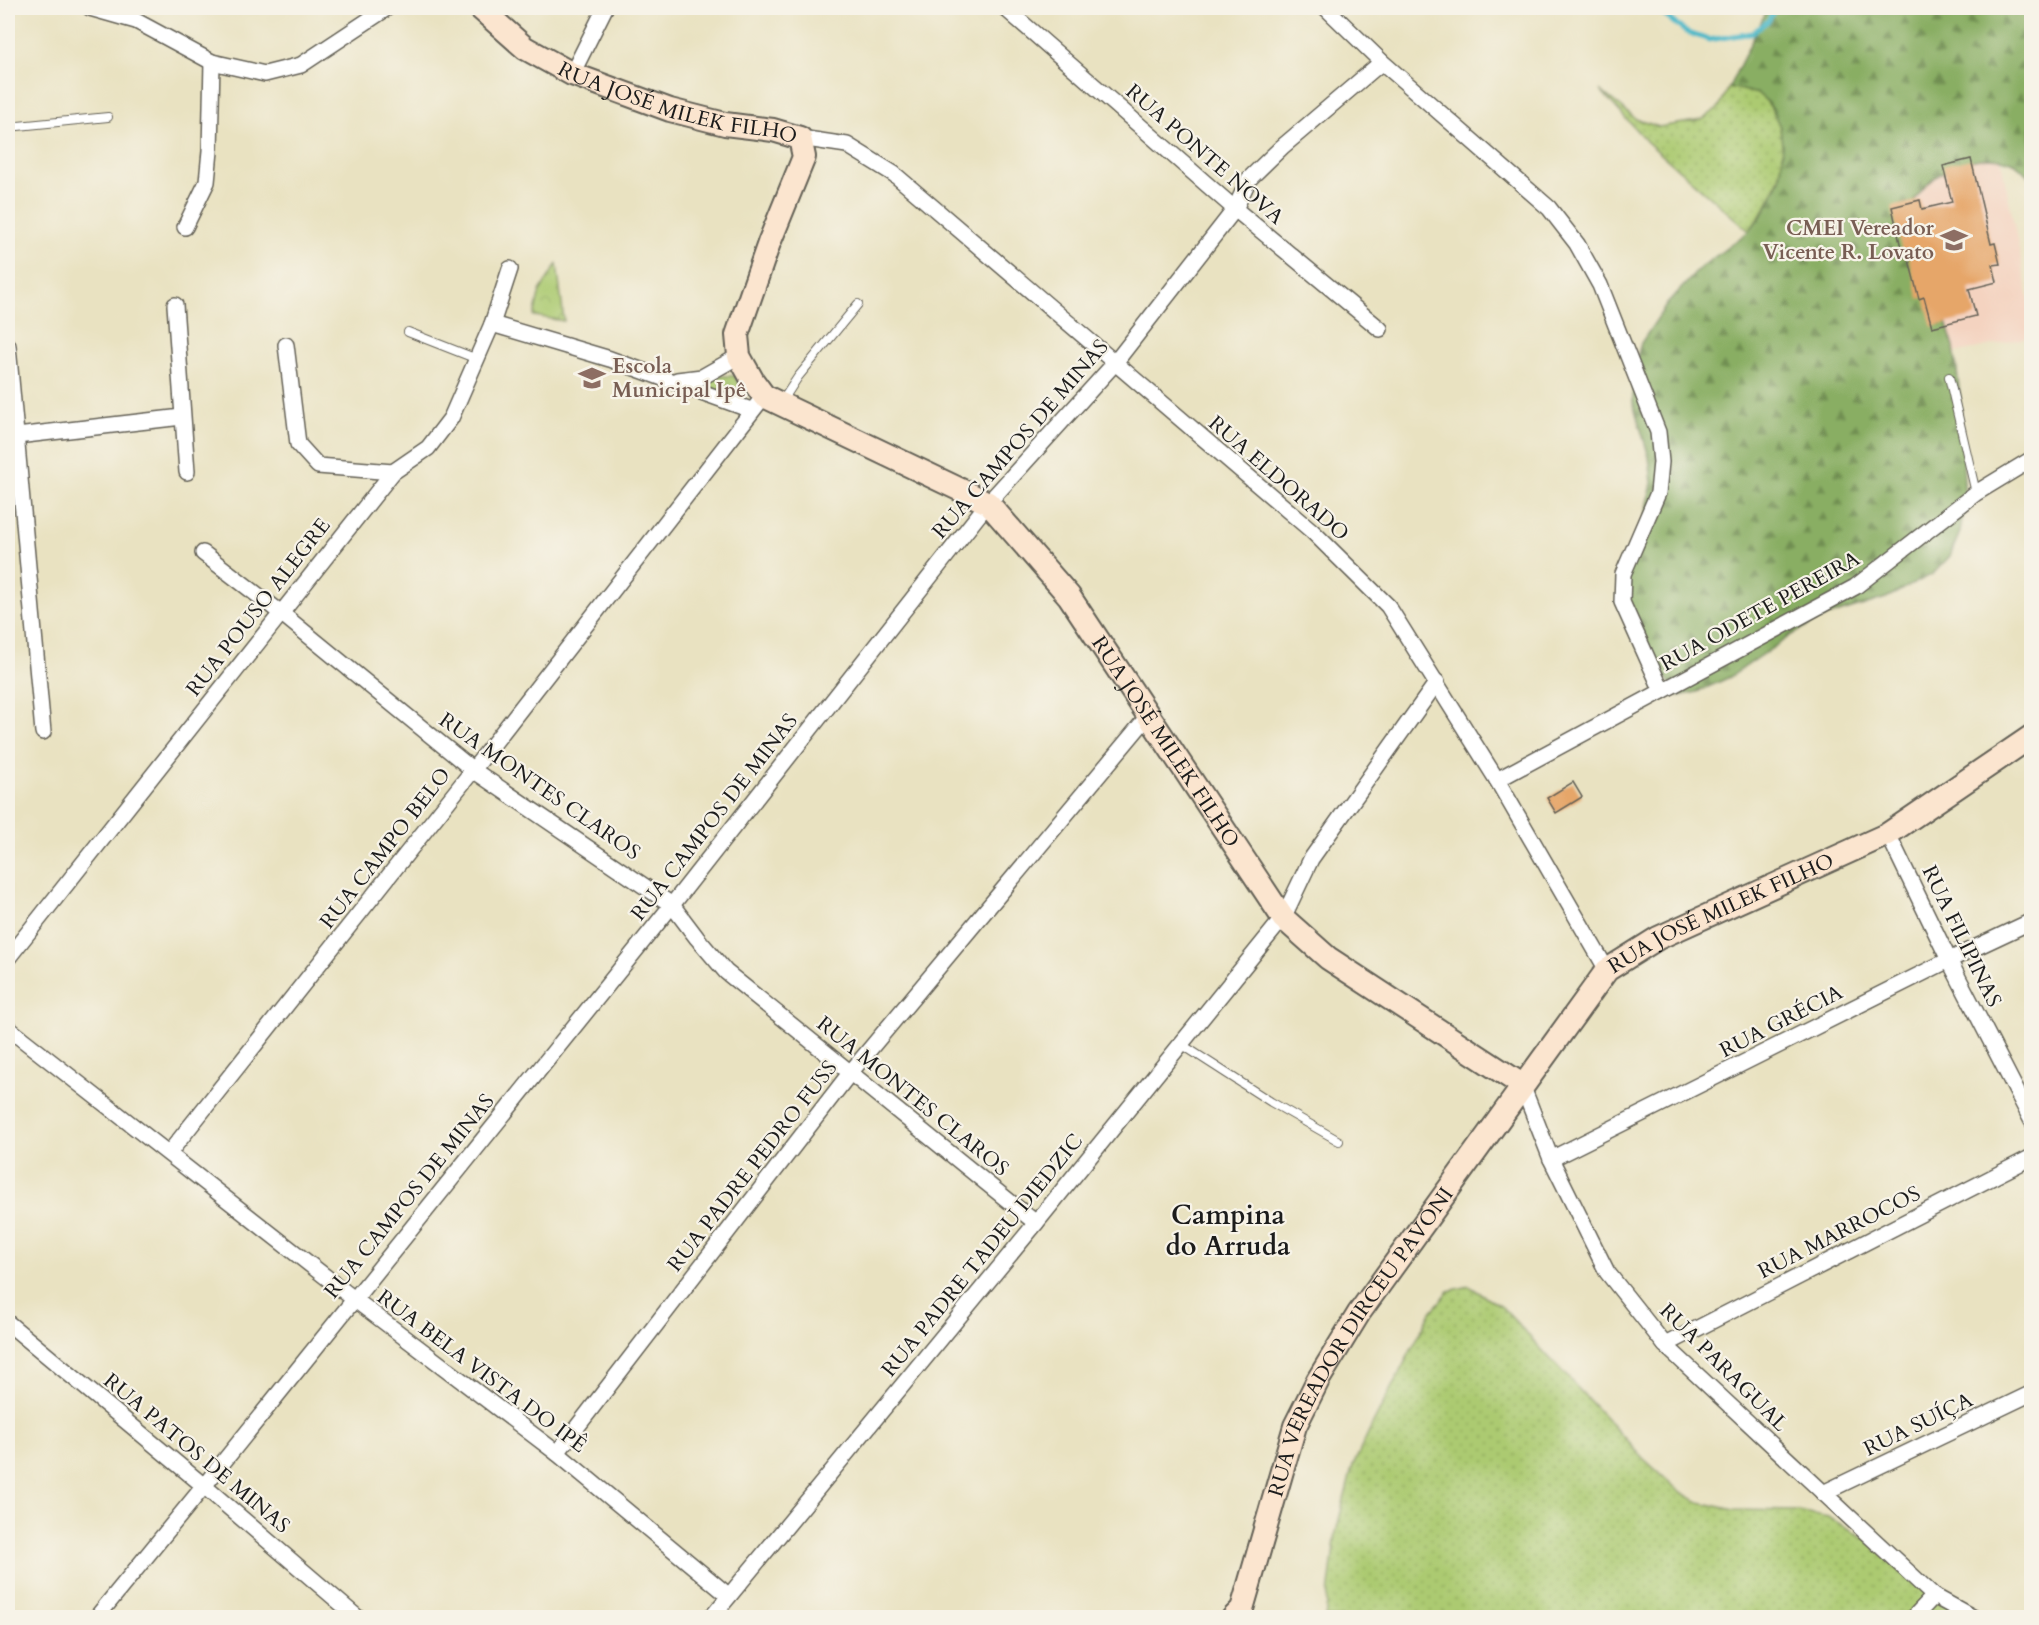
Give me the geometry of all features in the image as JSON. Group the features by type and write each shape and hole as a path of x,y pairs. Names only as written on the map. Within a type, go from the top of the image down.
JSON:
{"street":[{"path":"90,8 138,14 212,62 265,74 302,65 386,9"},
{"name":"RUA JOSÉ MILEK FILHO","path":"480,8 525,48 572,74 670,110 725,124 773,130 800,138 804,157 769,243 737,335 739,356"},
{"name":"RUA JOSÉ MILEK FILHO","path":"498,8 514,36"},
{"path":"572,74 605,8"},
{"name":"RUA PONTE NOVA","path":"1005,8 1235,208 1380,329"},
{"path":"1326,8 1382,62 1550,208 1577,244 1600,285 1658,432 1661,462 1658,493 1623,574 1622,603 1662,691"},
{"path":"185,227 207,182 212,62"},
{"name":"RUA CAMPOS DE MINAS","path":"96,1617 672,905 988,503 1114,364 1235,208 1250,179 1282,147 1382,62"},
{"name":"RUA ELDORADO","path":"800,138 847,145 894,174 1312,531 1388,606 1497,780 1607,970"},
{"name":"RUA POUSO ALEGRE","path":"8,958 393,472 428,448 451,418 492,324 510,269"},
{"path":"175,305 187,472"},
{"path":"492,324 610,359 674,381 765,403"},
{"path":"286,345 298,444 318,466 393,472"},
{"path":"8,346 11,437 43,732"},
{"path":"674,381 702,377 739,356 765,403"},
{"name":"RUA JOSÉ MILEK FILHO","path":"765,403 988,503 1069,596 1283,918 1328,958 1522,1085 1607,970 1658,938 1888,834 2031,736"},
{"name":"RUA CAMPO BELO","path":"169,1153 765,403"},
{"path":"11,437 182,417"},
{"name":"RUA ODETE PEREIRA","path":"1497,780 1855,587 1976,492 2031,459"},
{"name":"RUA MONTES CLAROS","path":"203,554 281,613 473,770 672,905 726,972 1036,1223"},
{"name":"RUA PADRE TADEU DIEDZIC","path":"711,1617 1036,1223 1283,918 1311,859 1437,682"},
{"name":"RUA PADRE PEDRO FUSS","path":"557,1453 850,1073 1148,716"},
{"name":"RUA FILIPINAS","path":"1888,834 2031,1121"},
{"name":"RUA GRÉCIA","path":"1551,1160 2031,921"},
{"name":"RUA BELA VISTA DO IPÊ","path":"8,1028 354,1299 557,1453 729,1596"},
{"name":"RUA PARAGUAL","path":"1522,1085 1551,1160 1607,1272 1665,1345 1934,1596 1974,1617"},
{"name":"RUA VEREADOR DIRCEU PAVONI","path":"1241,1614 1295,1426 1317,1380 1359,1313 1522,1085"},
{"name":"RUA MARROCOS","path":"1665,1345 2031,1157"},
{"name":"RUA PATOS DE MINAS","path":"8,1323 357,1617"},
{"name":"RUA SUÍÇA","path":"1823,1493 2031,1393"},
{"path":"1913,1617 1934,1596"}],"lane":[{"path":"8,127 108,117"},
{"path":"765,403 798,377 858,304"},
{"path":"408,332 477,358"},
{"path":"1949,377 1976,492"},
{"path":"1181,1044 1271,1102 1339,1141"}],"shaded area":[{"name":"CMEI Vereador Vicente R. Lovato","path":"1998,145 2031,309 2031,337 1915,361 1876,170"}],"green space":[{"path":"1768,8 2031,8 2031,179 2014,163 2001,159 1973,160 1945,171 1933,179 1914,202 1907,222 1954,347 1960,396 1965,503 1960,532 1950,556 1933,574 1886,598 1820,619 1793,634 1730,677 1697,692 1679,696 1656,664 1625,599 1626,570 1645,518 1652,483 1649,457 1633,403 1632,375 1641,343 1667,304 1700,268 1749,231 1765,211 1780,179 1783,154 1780,127 1769,103 1758,94 1729,87"},
{"path":"1729,87 1753,92 1763,97 1776,117 1781,132 1783,147 1779,177 1774,192 1749,231 1647,142 1600,90 1636,119 1659,127 1702,120 1719,107"},
{"path":"557,264 564,321 534,316 540,291"},
{"path":"715,376 735,376 743,394 739,398 697,382"},
{"path":"1469,1286 1502,1307 1644,1459 1679,1491 1699,1502 1734,1510 1799,1511 1828,1517 1869,1540 1969,1618 1325,1618 1336,1532 1352,1468 1431,1312 1449,1291"}],"building":[{"path":"1971,159 1991,244 1995,243 2000,264 1993,265 1997,282 1969,289 1976,316 1932,327 1924,297 1919,299 1908,256 1903,257 1892,207 1920,200 1922,209 1952,202 1943,166"},
{"path":"1573,782 1582,797 1556,813 1547,798"}],"waterway":[{"path":"1655,8 1686,32 1709,40 1752,33 1769,20 1775,8"}],"place":[{"name":"CMEI Vereador Vicente R. Lovato","path":"1954,240"},
{"name":"Escola Municipal Ipê","path":"592,378"}],"district":[{"name":"Campina do Arruda","path":"1228,1230"}]}
